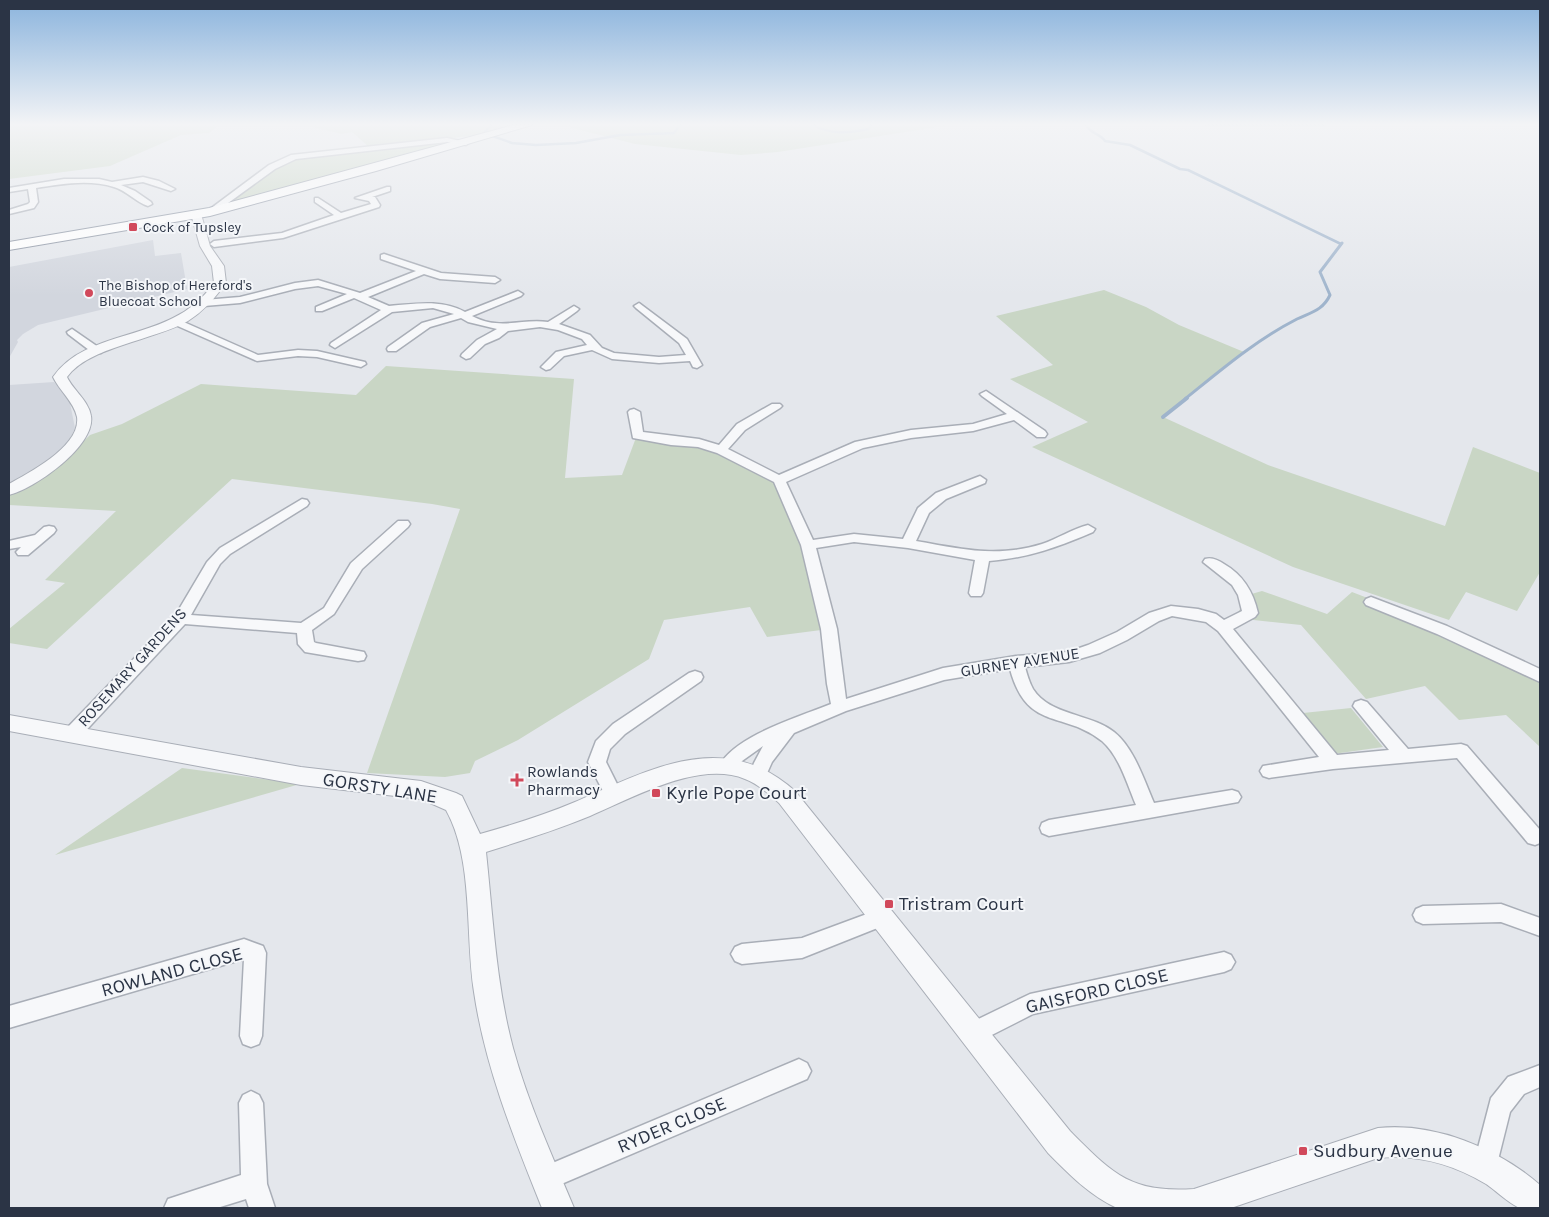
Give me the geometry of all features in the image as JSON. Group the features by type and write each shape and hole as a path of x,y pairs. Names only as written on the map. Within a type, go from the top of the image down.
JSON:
{"highway":[{"path":"9,246 203,213 320,182"}],"street":[{"path":"9,190 70,182"},
{"path":"107,182 138,195 148,204"},
{"path":"114,184 125,182"},
{"path":"157,182 171,189"},
{"path":"9,490 56,460 70,448 82,433 84,416 76,399 63,385 60,377 66,367 97,351 177,322 204,303 220,283 218,266 205,246 203,213 249,182"},
{"path":"9,212 31,206 34,202 32,187"},
{"path":"376,205 372,199 363,198 387,189"},
{"path":"318,200 340,216"},
{"path":"214,244 283,235 376,205 385,205"},
{"path":"384,257 440,276 495,280"},
{"path":"395,261 407,257"},
{"path":"315,309 423,271"},
{"path":"204,303 240,300 312,283 329,285 358,295 379,307 389,309 433,305 450,308 472,320 505,328 551,325 586,337 603,353 621,357 695,362 683,341 646,309"},
{"path":"392,344 426,325 463,316 518,294"},
{"path":"335,345 351,337 389,309"},
{"path":"551,325 574,309"},
{"path":"177,322 256,358 298,353 317,354 360,364"},
{"path":"467,356 481,342 495,336 505,328"},
{"path":"72,332 97,351"},
{"path":"546,367 564,348 595,346"},
{"path":"986,394 1040,434"},
{"path":"721,450 742,427 776,406"},
{"path":"634,412 637,435 670,441 699,443 721,450 780,480 808,545 829,629 835,684 840,707"},
{"path":"780,480 859,445 911,434 973,427 1014,416"},
{"path":"908,544 924,512 940,496 980,480"},
{"name":"ROSEMARY GARDENS","path":"72,734 181,619 219,556 302,503"},
{"path":"181,619 304,628 329,611 356,566 403,524"},
{"path":"808,545 854,538 908,544 983,557 1011,555 1046,547 1088,529"},
{"path":"9,545 44,534 23,552"},
{"path":"976,593 983,557"},
{"path":"1210,562 1229,572 1237,580 1247,597 1250,613 1223,627"},
{"path":"1370,602 1442,630 1540,676"},
{"name":"GURNEY AVENUE","path":"728,766 736,756 753,744 840,707 943,674 1016,662 1070,657 1094,649 1122,636 1154,617 1171,611 1198,614 1211,618 1223,627 1333,762"},
{"path":"304,628 306,644 311,648 358,656"},
{"path":"1016,662 1028,693 1040,705 1069,720 1092,727 1109,738 1120,751 1148,810"},
{"path":"612,794 597,762 602,746 619,729 695,678"},
{"path":"1361,706 1404,756"},
{"name":"GORSTY LANE","path":"9,723 301,776 421,790 436,794 454,803 463,818 473,846 487,991 499,1048 519,1112 558,1208"},
{"name":"GURNEY AVENUE","path":"758,775 760,765 769,750 789,729"},
{"path":"1268,771 1333,762 1461,751 1535,837"},
{"path":"473,846 533,828 651,779 707,767 728,766 743,769 758,775 774,785 787,797 1059,1142 1088,1172 1108,1188 1153,1207 1173,1208 1227,1202 1378,1143 1406,1141 1432,1145 1459,1154 1511,1183 1540,1207"},
{"path":"1049,828 1148,810 1232,798"},
{"path":"1423,915 1501,913 1540,927"},
{"path":"742,954 802,948 882,917"},
{"name":"ROWLAND CLOSE","path":"9,1017 244,949 256,953 251,1036"},
{"name":"GAISFORD CLOSE","path":"974,1032 1030,1004 1224,962"},
{"name":"RYDER CLOSE","path":"545,1179 799,1071"},
{"path":"1485,1167 1499,1106 1516,1085 1540,1076"},
{"path":"251,1103 254,1184 262,1208"},
{"path":"177,1208 254,1184"}],"shaded area":[{"name":"The Bishop of Hereford's Bluecoat School","path":"153,240 155,256 181,253 187,289 38,325 17,340 18,342 9,358 9,267"},
{"path":"54,382 69,398 75,428 66,447 38,469 9,484 9,385"}],"green space":[{"path":"253,182 310,182 220,207"},
{"path":"1104,290 1146,307 1179,325 1244,352 1163,417 1268,465 1445,526 1473,447 1540,473 1540,572 1517,611 1466,592 1449,620 1293,567 1032,447 1088,422 1010,379 1053,365 996,316"},
{"path":"386,366 574,379 565,478 622,475 637,435 699,443 779,480 829,629 767,637 750,607 664,620 649,659 518,740 475,761 470,773 445,777 367,773 460,509 232,479 47,649 9,643 9,629 65,583 45,580 116,511 9,505 9,495 55,468 90,435 122,424 201,384 356,395"},
{"path":"1262,591 1327,614 1352,592 1466,636 1540,671 1540,747 1506,715 1459,720 1425,686 1366,699 1301,625 1235,618 1248,595"},
{"path":"1351,708 1383,747 1333,754 1303,713"},
{"path":"182,768 300,784 55,855"}],"waterway":[{"path":"1212,182 1341,244"},
{"path":"1185,399 1253,346 1282,327 1324,304 1330,295 1320,272 1342,243"},
{"path":"1163,417 1187,398"}],"place":[{"name":"Cock of Tupsley","path":"133,227"},
{"name":"The Bishop of Hereford's Bluecoat School","path":"89,293"},
{"name":"Rowlands Pharmacy","path":"517,780"},
{"name":"Kyrle Pope Court","path":"656,793"},
{"name":"Tristram Court","path":"889,904"},
{"name":"Sudbury Avenue","path":"1303,1151"}]}
